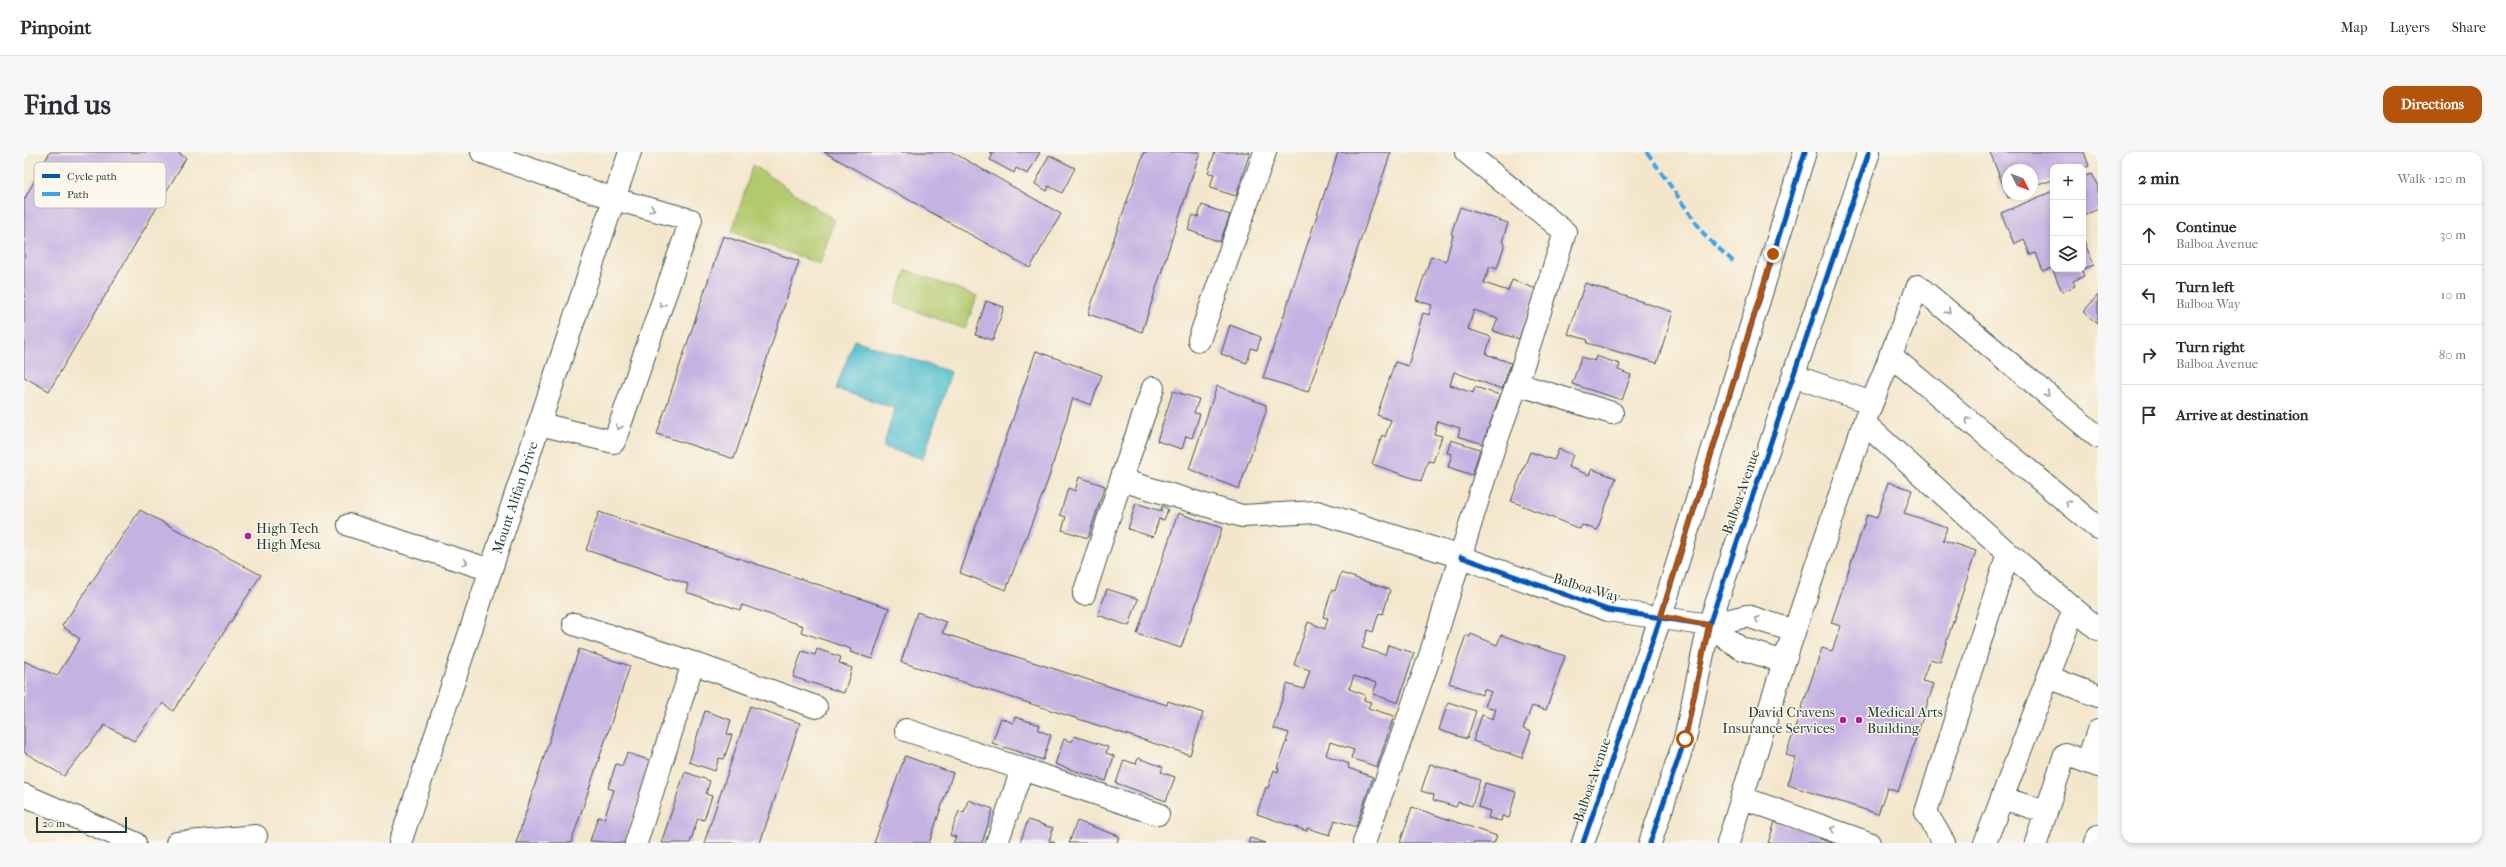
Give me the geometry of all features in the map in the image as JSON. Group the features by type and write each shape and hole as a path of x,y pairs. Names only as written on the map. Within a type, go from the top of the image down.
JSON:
{"main road":[{"path":"482,152 614,199 691,220 614,442 540,424"},
{"name":"Mount Alifan Drive","path":"403,842 491,570 630,152"},
{"path":"1199,340 1265,152"},
{"path":"1364,843 1429,659 1493,450 1517,384 1565,232 1466,152"},
{"name":"Balboa Avenue","path":"1583,843 1661,616 1804,152"},
{"name":"Balboa Avenue","path":"1650,843 1685,739 1709,625 1869,152"},
{"path":"1728,843 1794,631 1864,423 1918,286 2098,437"},
{"path":"1890,354 2098,528"},
{"path":"1794,376 1872,403"},
{"path":"1517,384 1612,413"},
{"path":"1084,594 1153,388"},
{"path":"1864,423 2008,553 2098,629"},
{"name":"Balboa Way","path":"1121,480 1242,516 1317,512 1460,558 1608,610 1661,616 1709,625"},
{"path":"349,525 491,570"},
{"path":"1944,843 1926,812 2008,553"},
{"path":"1985,843 2074,609"},
{"path":"1709,625 1747,616 1794,631"},
{"path":"574,624 693,663 816,706"},
{"path":"1709,625 1740,648 1784,662"},
{"path":"636,843 693,663"},
{"path":"2048,677 2098,696"},
{"path":"906,730 1158,814"},
{"path":"2036,843 2065,754 2092,764 2098,731"},
{"path":"997,843 1022,769"},
{"path":"24,795 135,843"},
{"path":"1743,798 1869,843"},
{"path":"2002,798 2046,812"},
{"path":"177,843 256,836"},
{"path":"2096,843 2098,836"}],"green space":[{"path":"753,165 834,220 820,264 732,232"},
{"path":"906,270 977,296 965,329 894,303"}],"water":[{"path":"854,340 951,372 923,459 883,447 895,408 836,389"}],"building":[{"path":"50,152 177,152 186,158 166,192 166,162 45,162"},
{"path":"824,152 952,152 1061,214 1030,268"},
{"path":"990,152 1040,152 1028,174 1016,168 1014,173 990,160 993,154"},
{"path":"1144,152 1200,152 1142,332 1088,314"},
{"path":"1215,152 1250,152 1236,196 1210,188 1214,174 1208,173"},
{"path":"1338,152 1391,152 1308,392 1263,378"},
{"path":"1990,152 2084,152 2089,166 2086,167 2086,164 2050,164 2050,181 2038,185 2038,164 2002,164 2002,183"},
{"path":"1049,155 1075,168 1062,193 1049,186 1047,191 1035,184"},
{"path":"2091,174 2098,186 2098,209 2086,215 2086,200 2086,176"},
{"path":"34,182 34,208 157,208 49,391 24,377 24,200"},
{"path":"2050,192 2050,269 2043,271 2036,253 2030,255 2024,239 2014,244 2001,213 2032,200 2038,200 2038,197"},
{"path":"1202,205 1230,215 1220,242 1188,230 1193,215 1198,217"},
{"path":"1460,207 1508,223 1502,242 1505,243 1497,269 1490,266 1484,283 1508,291 1512,280 1536,289 1519,339 1493,331 1498,318 1474,310 1468,329 1491,337 1486,354 1511,363 1502,389 1454,372 1450,385 1473,393 1475,387 1500,395 1483,444 1458,436 1460,428 1438,421 1434,434 1442,436 1433,462 1428,461 1421,481 1372,464 1382,435 1385,437 1391,420 1377,415 1395,362 1408,366 1423,313 1429,315 1432,305 1416,300 1431,256 1446,261 1453,235 1451,234"},
{"path":"723,236 799,261 734,459 657,434"},
{"path":"2086,246 2094,265 2086,268"},
{"path":"2054,272 2082,272 2084,276 2073,281 2075,286 2062,292"},
{"path":"1585,283 1673,312 1657,363 1587,343 1588,340 1568,334"},
{"path":"2098,295 2098,324 2083,312"},
{"path":"986,301 1004,307 993,340 975,335"},
{"path":"1230,325 1261,337 1257,350 1251,348 1247,363 1221,354"},
{"path":"1036,351 1102,375 1091,405 1073,398 1048,480 1006,590 960,573"},
{"path":"1596,356 1620,364 1618,370 1631,375 1622,400 1572,384 1581,357 1594,361"},
{"path":"1217,386 1266,405 1266,411 1239,489 1189,469"},
{"path":"1173,391 1199,399 1194,413 1200,414 1192,438 1186,436 1182,449 1157,441"},
{"path":"1451,440 1480,449 1472,475 1448,467 1452,454 1447,453"},
{"path":"1559,449 1573,455 1568,467 1589,475 1592,469 1616,478 1597,530 1582,525 1580,529 1511,501 1530,452 1554,460"},
{"path":"1079,477 1105,486 1088,538 1062,530 1066,517 1060,515 1068,488 1075,491"},
{"path":"1888,482 1912,490 1904,513 1947,527 1943,540 1976,551 1940,662 1930,659 1922,681 1934,684 1898,792 1887,788 1878,814 1788,785 1796,758 1786,755 1822,648 1832,651 1841,626 1831,623 1867,515 1877,518"},
{"path":"1136,503 1161,511 1162,506 1168,509 1164,520 1159,519 1153,537 1128,529"},
{"path":"140,510 261,575 173,711 163,703 134,741 105,725 64,776 24,752 24,661 57,676 80,639 62,626"},
{"path":"599,512 889,608 872,659 850,652 851,649 801,632 803,626 742,605 740,610 686,592 688,584 586,550"},
{"path":"1178,513 1222,528 1181,648 1137,634"},
{"path":"1341,573 1390,590 1383,614 1379,613 1373,632 1368,630 1362,648 1385,655 1388,645 1414,653 1398,703 1373,694 1377,683 1354,676 1349,689 1365,695 1364,700 1371,702 1368,708 1394,716 1377,767 1351,758 1354,750 1330,742 1326,755 1349,764 1348,768 1373,777 1356,827 1335,820 1330,835 1307,828 1307,831 1257,814 1266,787 1268,788 1274,770 1278,772 1279,768 1277,768 1285,744 1288,742 1286,742 1289,733 1273,728 1287,684 1304,689 1310,670 1294,665 1308,622 1325,629 1328,618 1323,617 1332,590 1335,591"},
{"path":"1107,589 1138,599 1129,626 1098,615"},
{"path":"917,612 946,622 942,633 1167,705 1168,701 1203,713 1190,755 901,662"},
{"path":"1471,634 1497,645 1501,635 1565,656 1546,710 1532,706 1523,729 1531,732 1522,758 1473,741 1482,715 1493,719 1496,709 1485,706 1491,692 1484,689 1482,695 1449,683 1466,635 1470,637"},
{"path":"579,649 630,666 571,843 516,843"},
{"path":"817,649 841,657 839,663 852,668 844,693 793,677 802,651 815,655"},
{"path":"1448,702 1476,711 1467,739 1439,730"},
{"path":"750,706 800,723 760,843 704,843"},
{"path":"705,711 731,720 727,734 732,735 724,759 719,758 715,771 689,762"},
{"path":"1015,717 1040,725 1038,730 1051,735 1043,760 992,743 1001,718 1013,723"},
{"path":"1074,736 1108,747 1106,753 1114,756 1106,781 1055,764 1064,739 1072,742"},
{"path":"627,753 652,761 624,843 590,841 598,817 604,819 614,790 608,788 616,764 622,766"},
{"path":"905,756 953,773 929,843 874,843"},
{"path":"1138,758 1163,767 1161,772 1175,777 1166,801 1116,783 1124,760 1136,764"},
{"path":"1430,764 1480,780 1472,806 1458,802 1456,807 1433,800 1434,795 1421,791"},
{"path":"685,772 710,781 706,794 712,796 704,820 698,818 690,843 661,843"},
{"path":"1485,783 1516,792 1509,818 1502,816 1501,821 1488,818 1490,811 1478,807"},
{"path":"968,800 993,809 982,843 953,843 956,837 950,835 959,811 964,813"},
{"path":"1412,807 1497,836 1494,843 1400,843"},
{"path":"1028,820 1053,828 1049,841 1055,843 1020,843"},
{"path":"1077,821 1119,836 1117,843 1069,843"},
{"path":"1775,822 1821,835 1820,839 1833,843 1768,843"},
{"path":"1250,838 1266,843 1248,843"}],"marked path":[{"path":"1647,152 1706,237 1735,263"}],"cycle path":[{"path":"1583,843 1661,616 1805,152"},
{"path":"1650,843 1685,739 1709,625 1869,152"},
{"path":"1461,557 1608,610 1709,625"}],"place":[{"name":"High Tech High Mesa","path":"248,536"},
{"name":"David Cravens Insurance Services","path":"1843,720"},
{"name":"Medical Arts Building","path":"1859,720"}],"route":[{"path":"1685,739 1709,625 1661,616 1773,254"}]}
